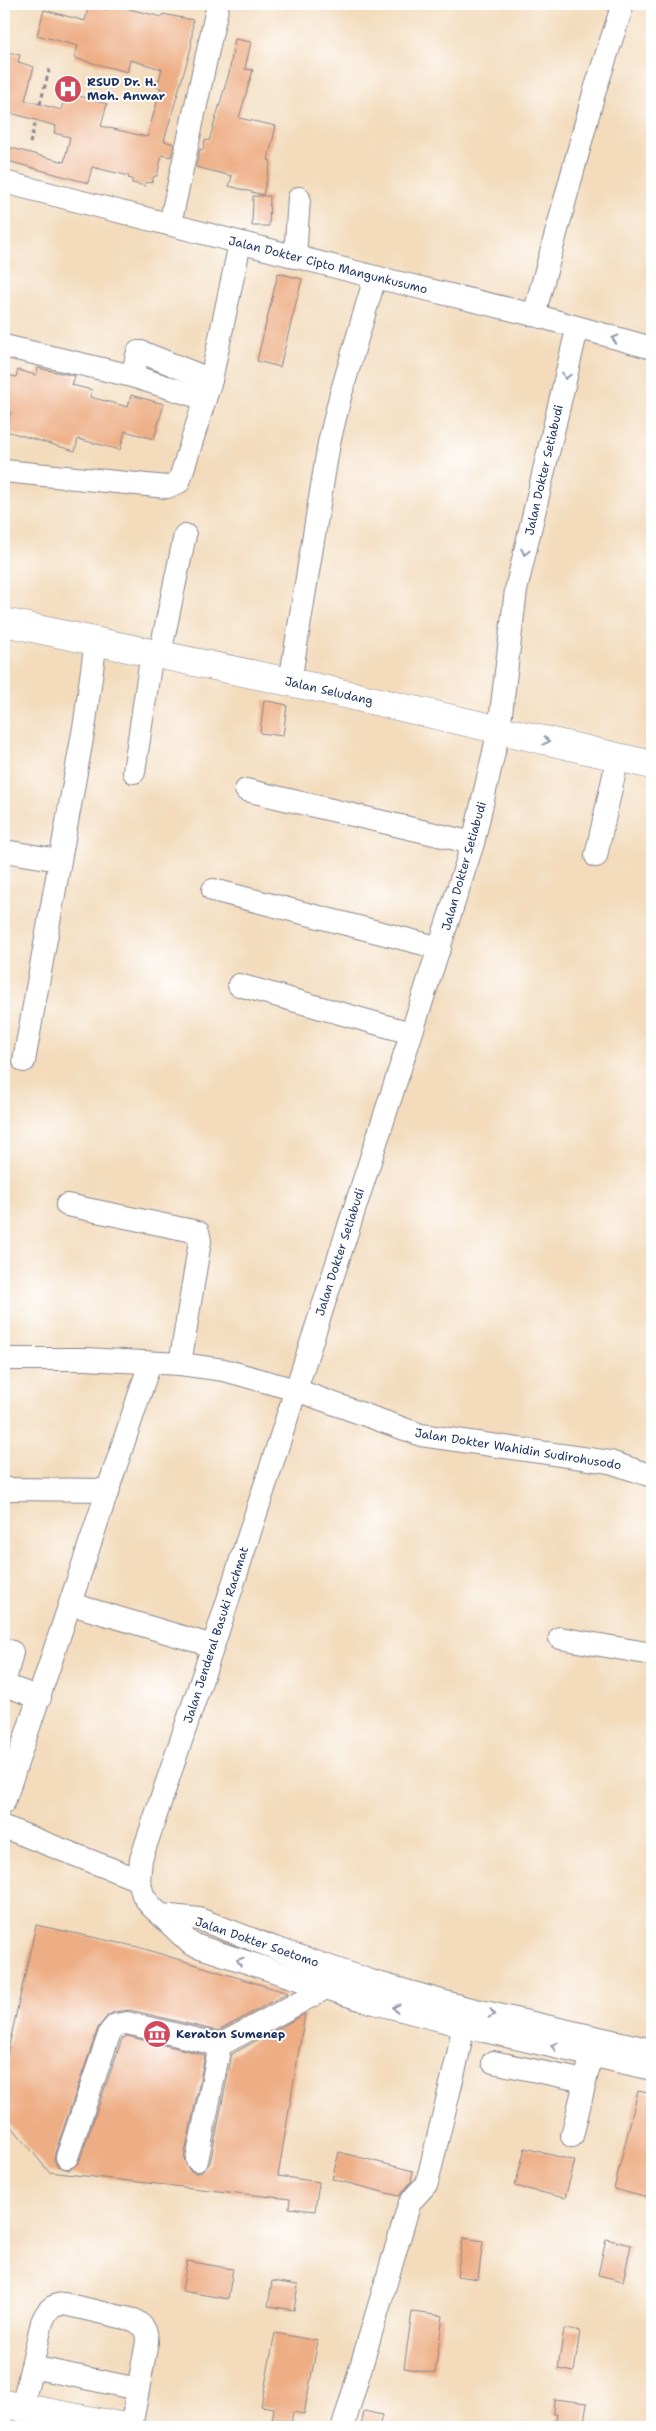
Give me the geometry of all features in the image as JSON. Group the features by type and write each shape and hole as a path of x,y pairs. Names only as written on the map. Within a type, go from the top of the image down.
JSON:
{"main road":[{"name":"Jalan Seludang","path":"4,622 290,682 652,765"},
{"path":"9,2406 68,2422 125,2427"}],"street":[{"path":"170,224 218,4"},
{"path":"534,315 594,93 623,4"},
{"name":"Jalan Dokter Cipto Mangunkusumo","path":"4,182 374,277 534,315 577,329 652,348"},
{"path":"296,257 298,198"},
{"path":"4,471 167,487 174,486 182,478 208,390 240,243"},
{"path":"290,682 329,443 374,277"},
{"name":"Jalan Dokter Setiabudi","path":"296,1390 473,844 499,730 516,590 577,329"},
{"path":"4,346 132,376 139,352 208,390"},
{"path":"134,772 156,653 185,535"},
{"path":"24,1061 85,722 96,640"},
{"path":"596,856 618,757"},
{"path":"246,790 473,844"},
{"path":"4,851 59,860"},
{"path":"213,890 440,948"},
{"path":"239,985 411,1033"},
{"path":"67,1205 198,1232 200,1241 180,1364"},
{"name":"Jalan Dokter Wahidin Sudirohusodo","path":"4,1359 85,1359 180,1364 224,1370 296,1390 421,1435 610,1462 652,1476"},
{"path":"4,1802 150,1363"},
{"name":"Jalan Jenderal Basuki Rachmat","path":"161,1916 150,1906 143,1895 139,1880 141,1859 213,1646 296,1390"},
{"path":"4,1488 109,1490"},
{"path":"71,1604 213,1646"},
{"path":"560,1638 652,1654"},
{"path":"4,1649 12,1652 4,1685 40,1698"},
{"path":"4,1827 139,1880"},
{"name":"Jalan Dokter Soetomo","path":"161,1916 191,1944 329,1978 465,2017 593,2046 652,2069"},
{"path":"67,2157 110,2032 116,2026 127,2023 220,2045 329,1978"},
{"path":"343,2427 408,2205 413,2196 421,2191 427,2183 458,2055 465,2017"},
{"path":"197,2160 220,2045"},
{"path":"572,2136 593,2046"},
{"name":"Jalan Dokter Soetomo","path":"593,2046 652,2050"},
{"path":"493,2062 585,2081"},
{"path":"9,2406 32,2367 42,2322 47,2310 55,2305 64,2304 134,2320 142,2325 147,2332 147,2342 131,2427"},
{"path":"32,2367 138,2389"}],"path":[{"path":"40,104 50,67"},
{"path":"30,143 36,120"}],"building":[{"path":"109,4 162,17 163,14 193,20 191,48 164,141 174,144 171,157 162,155 157,176 154,176 152,183 146,182 145,186 132,183 132,179 128,178 129,176 92,167 88,183 4,160 4,146 64,162 70,137 54,133 56,126 4,111 4,51 20,55 18,62 34,67 25,100 61,110 66,92 107,104 101,126 147,137 161,88 157,87 162,69 130,60 127,72 74,58 78,46 37,35 44,10 85,21 89,5 107,10"},
{"path":"235,39 251,42 245,69 253,70 239,118 276,126 268,160 271,161 263,195 229,186 232,176 196,167 200,149 203,150 205,140 209,141 229,73"},
{"path":"253,196 270,196 269,226 252,226"},
{"path":"278,273 302,279 280,367 257,361"},
{"path":"38,368 75,376 72,385 92,390 90,397 128,407 131,395 164,404 154,439 125,431 120,450 78,439 75,451 6,431 11,412 4,410 4,374 16,377 18,370 36,375"},
{"path":"264,700 287,705 283,736 260,733"},
{"name":"Keraton Sumenep","path":"36,1925 138,1947 288,1993 218,2031 130,2010 114,2012 107,2016 98,2028 55,2153 54,2160 57,2166 69,2170 79,2162 122,2039 127,2036 205,2055 184,2158 189,2170 195,2173 202,2172 210,2163 232,2054 305,2014 278,2176 319,2182 315,2211 289,2208 290,2199 49,2172 4,2117 4,2068"},
{"path":"638,2091 652,2094 652,2199 614,2189"},
{"path":"525,2148 575,2161 565,2198 515,2186"},
{"path":"339,2152 413,2171 411,2182 399,2196 332,2179"},
{"path":"463,2238 483,2241 478,2279 457,2276"},
{"path":"606,2239 631,2245 623,2281 598,2275"},
{"path":"187,2261 233,2269 228,2299 182,2291"},
{"path":"272,2281 298,2285 294,2310 268,2306"},
{"path":"412,2312 443,2316 435,2373 404,2368"},
{"path":"564,2329 580,2331 574,2372 558,2369"},
{"path":"275,2333 318,2341 304,2414 293,2412 291,2424 272,2420 274,2408 261,2406"},
{"path":"554,2399 587,2403 583,2427 555,2427 557,2414 553,2414"},
{"path":"364,2411 382,2415 379,2427 361,2427"}],"place":[{"name":"RSUD Dr. H. Moh. Anwar","path":"68,89"},
{"name":"Keraton Sumenep","path":"157,2034"}]}
